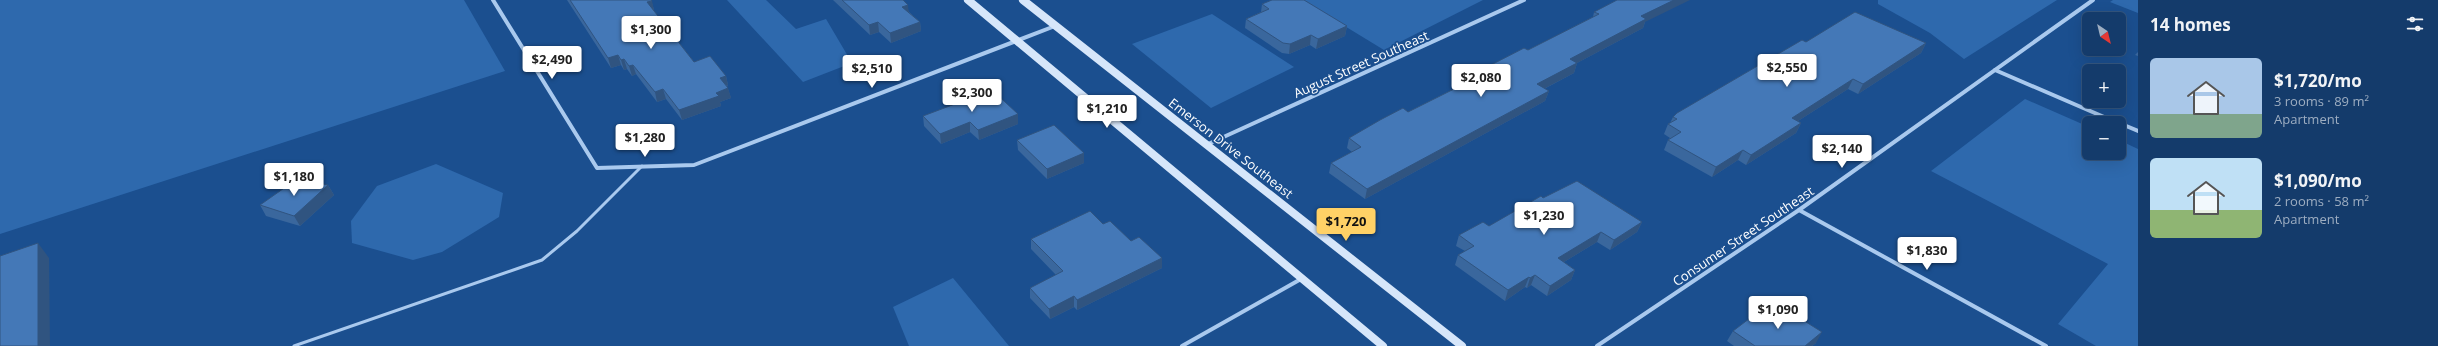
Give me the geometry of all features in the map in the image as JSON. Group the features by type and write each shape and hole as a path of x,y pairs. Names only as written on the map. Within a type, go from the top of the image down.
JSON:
{"street":[{"path":"493,0 597,168 694,165 1017,42 1055,26"},
{"path":"968,0 1383,346"},
{"name":"Emerson Drive Southeast","path":"1023,0 1462,346"},
{"name":"August Street Southeast","path":"1206,145 1524,0"},
{"name":"Consumer Street Southeast","path":"1597,346 1799,210 2093,0"},
{"path":"1995,70 2103,116"},
{"path":"2126,126 2138,132"},
{"path":"1799,210 2046,346"},
{"path":"1182,346 1302,278"}],"lane":[{"path":"294,346 542,260 577,231 642,166"}],"shaded area":[{"path":"0,0 464,0 505,71 0,234"},
{"path":"727,0 766,0 796,29 826,19 852,63 803,82"},
{"path":"1302,0 1483,0 1384,50"},
{"path":"1878,0 2057,0 1964,59 1930,33 1878,4"},
{"path":"2113,0 2138,0 2138,13 2110,2"},
{"path":"1212,14 1294,67 1211,108 1132,44"},
{"path":"2025,99 2082,124 2082,160 2126,160 2126,143 2138,149 2138,346 2096,346 2058,324 2108,264 1931,171"},
{"path":"436,164 503,193 499,217 442,252 413,260 352,243 351,221 377,186"},
{"path":"953,278 1009,346 909,346 893,307"}],"building":[{"path":"570,0 651,0 652,1 647,2 694,62 710,56 726,76 720,78 728,88 716,93 719,96 679,110 663,89 655,92 633,65 629,66 624,59 621,60 618,55 608,58"},
{"path":"842,0 903,0 908,5 902,7 920,22 890,33 878,22 869,25"},
{"path":"1272,0 1304,0 1347,26 1318,39 1311,35 1290,44 1283,43 1246,19 1269,9 1262,4"},
{"path":"1617,0 1674,0 1641,16 1646,19 1570,59 1577,63 1537,84 1549,91 1367,189 1331,163 1361,147 1349,138 1380,120 1403,108 1408,112 1456,88 1485,72 1483,71 1487,69 1485,68 1524,48 1528,50 1599,14 1594,12"},
{"path":"1855,12 1926,43 1863,84 1853,79 1792,118 1801,123 1751,155 1743,150 1716,167 1668,140 1681,132 1668,124 1677,119 1673,117 1677,113 1802,40 1806,42"},
{"path":"992,90 1018,114 978,130 970,122 940,134 923,116"},
{"path":"1054,125 1084,153 1047,169 1017,140"},
{"path":"297,179 328,185 294,216 260,205"},
{"path":"1577,181 1642,222 1614,240 1601,232 1558,258 1575,270 1550,286 1535,275 1508,290 1458,255 1474,246 1459,235 1483,222 1489,226 1541,196 1543,198"},
{"path":"1090,211 1103,224 1110,221 1131,241 1139,237 1162,258 1077,300 1074,296 1049,309 1030,288 1063,271 1031,239"},
{"path":"38,243 38,346 0,346 0,256"},
{"path":"1782,307 1822,332 1805,346 1755,346 1733,331 1758,312 1767,318"}]}
